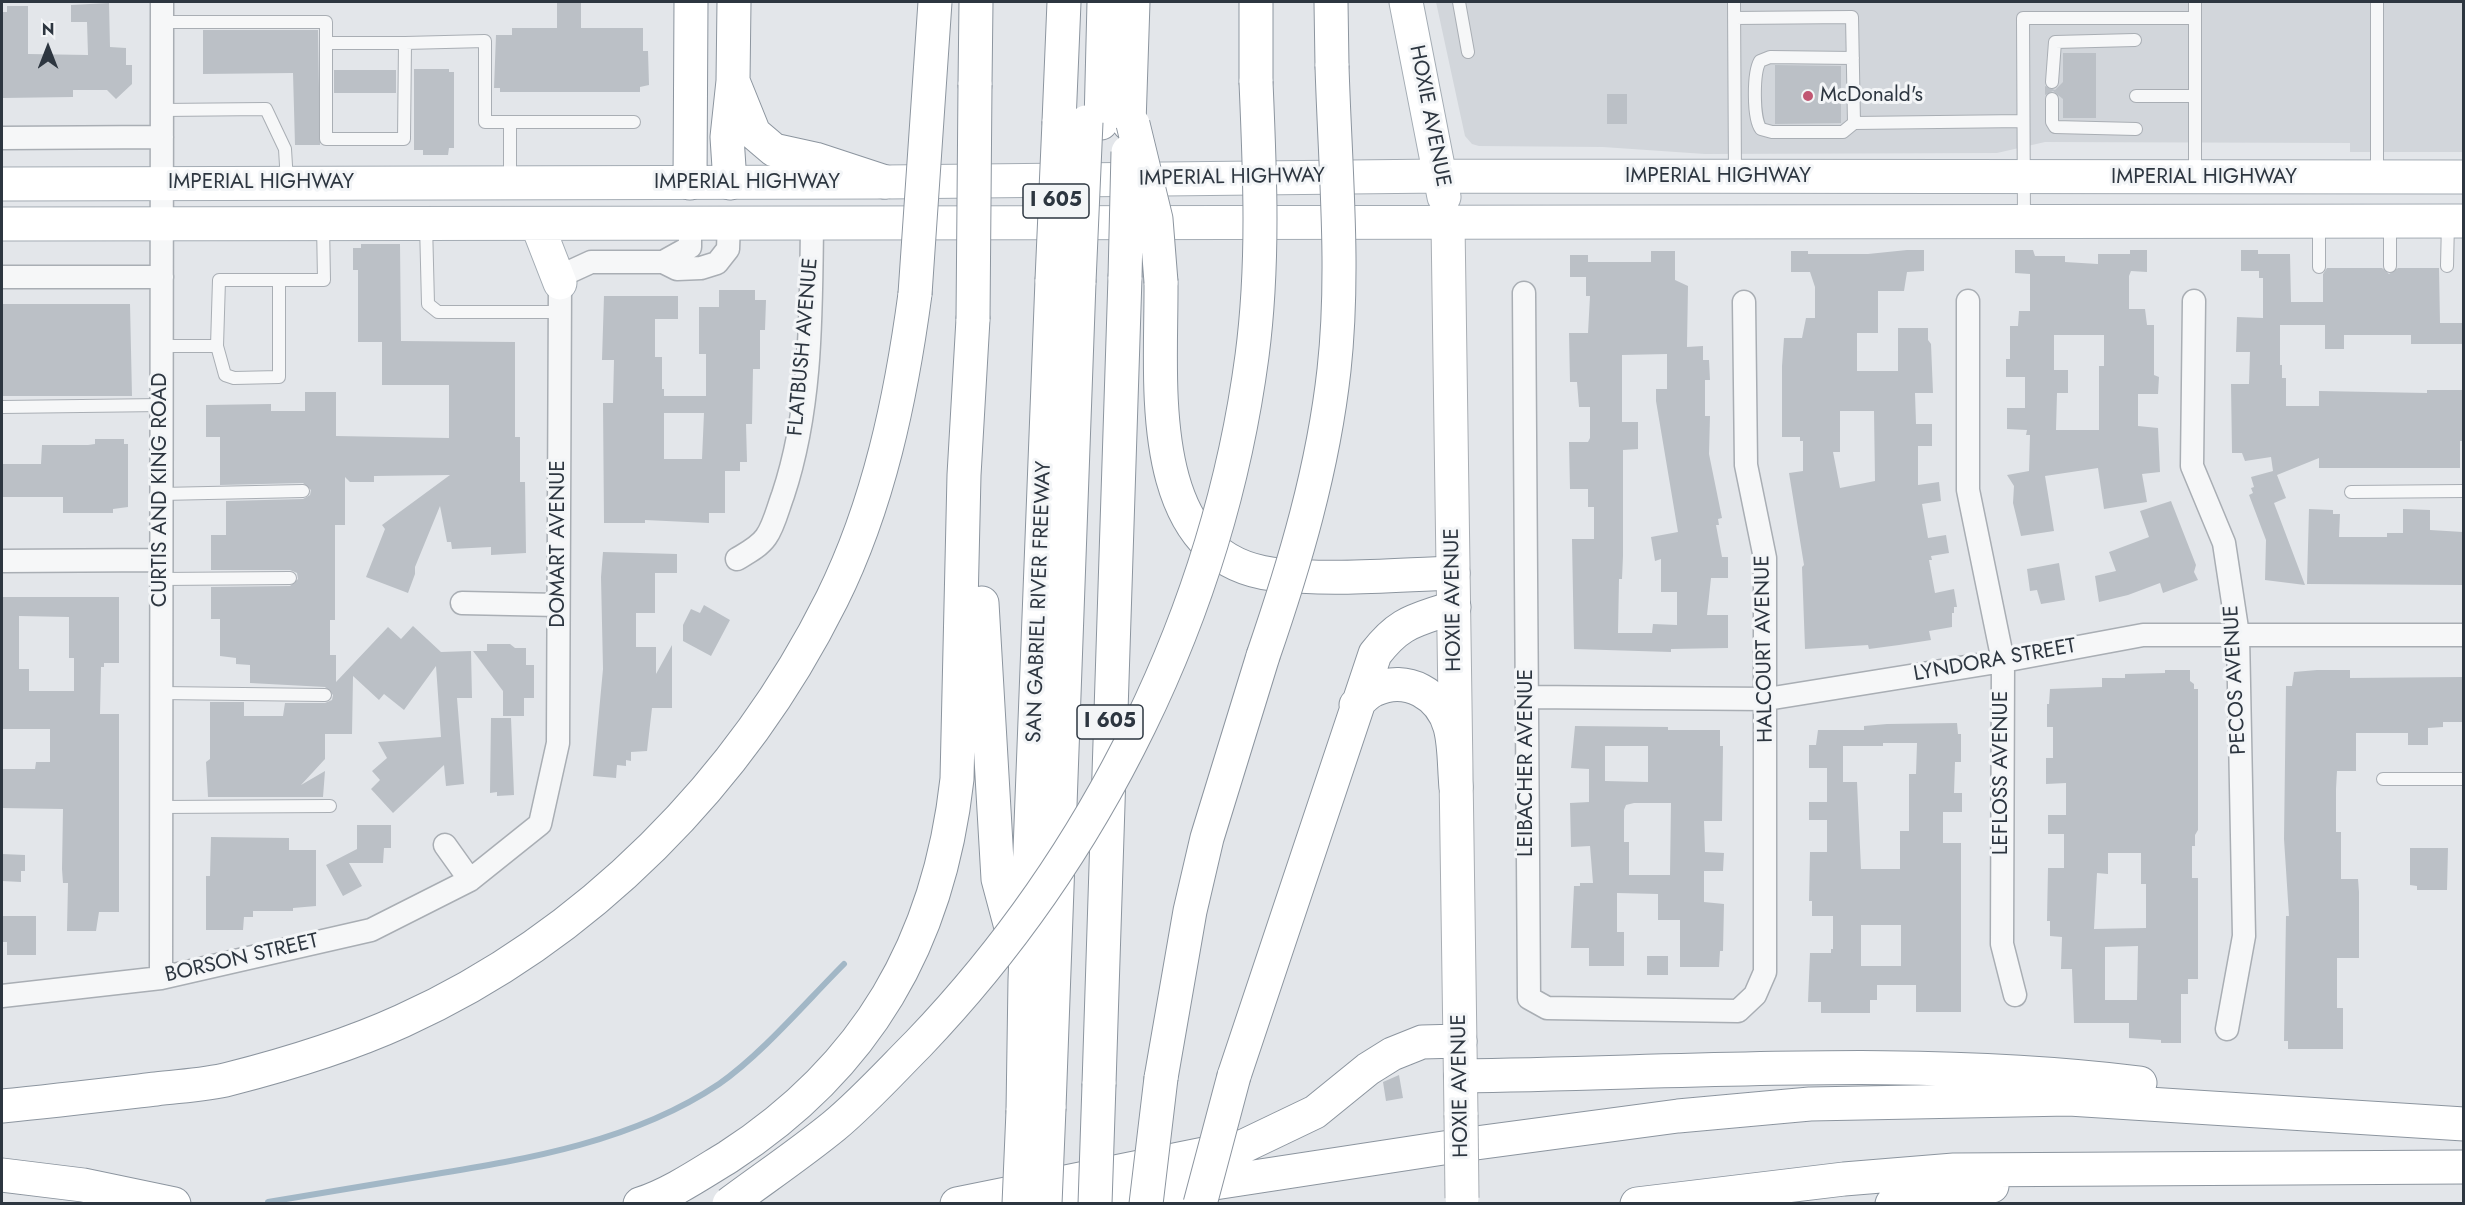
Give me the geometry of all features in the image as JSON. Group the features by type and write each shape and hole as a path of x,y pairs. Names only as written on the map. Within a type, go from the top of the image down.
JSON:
{"main road":[{"path":"690,223 691,2"},
{"path":"729,222 730,183 727,136 733,81 734,2"},
{"path":"2,1106 226,1080 318,1053 401,1022 477,983 542,939 650,850 699,798 750,735 789,677 832,597 862,527 891,432 915,294 935,2"},
{"path":"976,2 974,319 976,475 993,820 998,879 1025,980"},
{"path":"1056,2 1062,68"},
{"name":"SAN GABRIEL RIVER FREEWAY","path":"1064,2 1062,68 1106,121 1088,279 1121,361 1095,1203"},
{"path":"1092,2 1106,121 1156,219 1161,282 1162,392 1168,459 1175,494 1200,537 1222,557 1270,574 1353,576 1454,573"},
{"path":"1104,2 1106,121"},
{"name":"SAN GABRIEL RIVER FREEWAY","path":"1019,1203 1036,1109 1025,980 1088,279 1106,121 1133,2"},
{"path":"729,1203 836,1125 968,991 1022,924 1075,844 1123,758 1168,664 1205,563 1232,466 1252,356 1260,269 1256,2"},
{"path":"1146,1203 1161,1078 1190,911 1207,838 1295,561 1312,494 1334,370 1339,304 1331,2"},
{"name":"HOXIE AVENUE","path":"1406,2 1442,176 1448,224 1462,1203"},
{"path":"733,81 754,133 774,150 815,159 885,182"},
{"name":"IMPERIAL HIGHWAY","path":"2,184 730,183 1442,176 2463,177"},
{"name":"IMPERIAL HIGHWAY","path":"2,224 2456,221"},
{"path":"537,224 560,298"},
{"path":"1046,1203 1036,1109 1088,279"},
{"path":"640,1203 696,1177 745,1146 825,1080 886,1000 928,913 952,825 957,779 964,475 974,319"},
{"path":"1200,1203 1234,1076 1356,705 1375,654 1390,634 1409,622 1454,607"},
{"path":"1356,705 1373,690 1390,685 1407,685 1434,697 1444,710 1451,729 1456,787"},
{"path":"957,1203 1244,1146 1315,1112 1368,1069 1392,1054 1422,1042 1460,1041"},
{"path":"1461,1076 1865,1066 2014,1071 2202,1090 2289,1112"},
{"path":"1077,1203 1476,1143 1678,1116 1810,1104 2069,1099 2463,1124"},
{"path":"1892,1203 1992,1186 2050,1167"},
{"path":"1637,1203 1930,1172 2050,1167 2463,1167"},
{"path":"2,1175 83,1185 174,1203"}],"street":[{"name":"CURTIS AND KING ROAD","path":"160,978 162,12"},
{"path":"2,138 162,136"},
{"path":"560,298 567,273 591,262 663,262 678,269 701,268 717,263 728,249 729,222"},
{"name":"FLATBUSH AVENUE","path":"736,559 754,549 766,537 793,464 805,387 809,336 812,222"},
{"path":"663,262 690,247 690,223"},
{"path":"2,277 162,277"},
{"name":"LEIBACHER AVENUE","path":"1524,292 1529,998 1547,1008 1738,1011 1755,995"},
{"name":"DOMART AVENUE","path":"470,880 540,824 558,743 560,298"},
{"name":"LEFLOSS AVENUE","path":"1968,301 1968,490 2003,661 2002,944 2015,995"},
{"name":"PECOS AVENUE","path":"2194,301 2192,466 2224,543 2238,635 2244,936 2227,1029"},
{"name":"HALCOURT AVENUE","path":"1744,302 1746,465 1765,558 1767,699 1765,972 1755,995"},
{"path":"2,561 161,570"},
{"path":"462,603 558,605"},
{"name":"LYNDORA STREET","path":"1527,697 1767,699 2003,661 2143,635 2463,636"},
{"path":"445,845 470,880"},
{"name":"BORSON STREET","path":"2,996 160,978 371,930 470,880"}],"lane":[{"path":"1460,2 1468,52"},
{"path":"1734,2 1735,178"},
{"path":"2194,2 2195,178"},
{"path":"2377,2 2377,178"},
{"path":"162,12 326,22 326,139 404,139 405,43"},
{"path":"1734,18 1852,17 1854,123"},
{"path":"2024,221 2023,18 2195,18"},
{"path":"2052,82 2055,42 2135,40"},
{"path":"326,43 485,42 485,122 634,122"},
{"path":"1853,58 1770,57 1760,61 1756,71 1756,121 1761,129 1772,132 1843,132 1854,123 2023,121"},
{"path":"2136,96 2195,96"},
{"path":"2052,99 2052,122 2055,127 2136,129"},
{"path":"162,110 266,109 285,149 287,183"},
{"path":"510,122 510,184"},
{"path":"2319,221 2319,267"},
{"path":"2390,221 2390,266"},
{"path":"2447,266 2456,221"},
{"path":"279,280 279,377 234,378 225,375 217,346 219,280 279,280 324,280 323,224"},
{"path":"426,224 428,304 438,312 560,298"},
{"path":"161,346 217,346"},
{"path":"2,407 161,405"},
{"path":"161,494 303,491"},
{"path":"2351,492 2463,491"},
{"path":"161,570 290,578"},
{"path":"161,693 325,694"},
{"path":"2383,779 2463,779"},
{"path":"161,807 330,806"}],"shaded area":[{"path":"1436,2 2463,2 2463,152 2350,152 2350,143 2045,142 1997,153 1705,154 1603,147 1479,146 1472,144 1465,136"}],"building":[{"path":"557,2 581,2 581,28 643,28 643,51 648,51 649,85 640,87 640,92 500,92 500,88 494,88 496,35 512,35 512,28 557,28"},
{"path":"109,3 110,47 126,48 126,65 132,65 132,84 116,99 107,90 73,90 73,97 2,98 3,12 7,12 7,6 28,6 28,54 88,55 87,22 71,22 71,5"},
{"path":"203,30 318,30 320,145 295,145 293,73 203,74"},
{"path":"2063,53 2096,53 2096,118 2063,118 2063,99 2053,91 2045,95 2045,86 2055,90 2063,82"},
{"name":"McDonald's","path":"1775,65 1841,66 1841,123 1775,124"},
{"path":"414,69 449,69 449,72 454,72 454,148 449,148 448,155 423,155 423,150 414,150"},
{"path":"334,70 396,70 396,93 334,93"},
{"path":"1607,94 1627,94 1627,124 1607,124"},
{"path":"361,244 400,244 401,341 515,342 515,437 520,437 520,482 525,482 526,553 491,555 491,547 452,549 451,542 447,542 440,506 415,567 415,574 408,593 366,577 385,529 382,525 450,475 374,476 374,482 350,482 345,477 345,525 335,525 335,620 330,620 330,655 336,655 336,682 388,627 401,639 413,626 441,652 471,651 472,698 457,698 464,784 446,786 444,765 393,813 371,789 380,780 372,771 387,758 378,742 441,737 436,666 404,710 384,694 379,700 353,676 352,734 325,734 325,759 301,785 325,771 323,797 208,797 206,762 210,759 210,702 244,702 244,716 283,716 285,703 325,703 332,700 333,695 325,687 250,683 250,665 236,664 236,658 220,656 220,619 211,619 211,587 290,586 298,579 297,573 290,570 211,570 211,535 226,535 226,501 303,499 310,495 311,490 303,483 220,485 220,437 206,437 206,405 271,404 271,411 305,411 305,392 336,392 336,436 449,438 449,385 382,385 382,342 358,342 358,270 353,270 353,248 361,248"},
{"path":"1924,250 1924,271 1907,272 1904,291 1878,291 1878,333 1857,333 1857,371 1898,371 1898,328 1928,328 1933,393 1915,393 1916,424 1932,424 1932,446 1918,446 1918,485 1939,482 1941,501 1922,504 1928,538 1946,535 1949,553 1931,556 1932,560 1929,560 1935,593 1954,589 1957,607 1954,607 1954,613 1952,613 1952,627 1929,631 1931,640 1869,649 1868,645 1805,649 1802,567 1804,565 1789,473 1803,471 1803,441 1800,441 1800,437 1782,437 1782,366 1784,338 1802,338 1806,318 1815,318 1815,287 1810,272 1791,272 1791,251 1808,251 1808,254 1868,254","holes":["1840,411 1874,411 1875,481 1840,488 1833,452 1840,452"]},
{"path":"2015,250 2033,250 2035,256 2065,256 2065,262 2098,264 2098,254 2130,254 2130,250 2147,250 2147,272 2131,271 2129,276 2129,309 2145,309 2147,325 2154,325 2154,375 2159,377 2158,394 2138,394 2138,426 2158,428 2160,472 2142,474 2147,502 2104,509 2098,468 2045,476 2054,531 2021,536 2013,503 2014,486 2007,475 2029,471 2030,435 2026,435 2027,430 2007,429 2007,408 2025,408 2025,377 2006,377 2006,359 2010,359 2010,326 2018,326 2019,311 2030,311 2030,274 2015,273","holes":["2054,335 2104,335 2104,366 2099,366 2099,430 2056,430 2057,393 2068,393 2068,370 2054,370"]},
{"path":"2241,250 2258,250 2258,254 2290,254 2291,302 2323,302 2323,274 2327,268 2382,268 2389,274 2398,268 2439,268 2440,323 2463,323 2463,344 2411,344 2411,335 2344,335 2344,349 2325,349 2325,325 2280,325 2280,365 2282,365 2282,378 2286,378 2286,406 2319,406 2319,391 2427,393 2427,390 2463,390 2463,441 2460,441 2460,468 2319,468 2319,458 2277,475 2286,498 2274,503 2305,585 2265,580 2266,540 2249,495 2253,493 2251,488 2254,487 2251,477 2273,471 2271,457 2245,461 2242,453 2232,453 2231,384 2249,384 2250,352 2236,352 2237,317 2263,318 2263,278 2259,278 2259,271 2241,271"},
{"path":"1651,251 1675,251 1675,280 1688,286 1687,347 1703,346 1703,360 1709,360 1710,380 1705,380 1705,416 1710,416 1709,454 1722,518 1718,519 1719,525 1716,525 1722,557 1728,557 1728,578 1711,578 1707,615 1728,615 1728,648 1671,649 1671,652 1574,649 1572,539 1594,539 1594,507 1588,507 1588,489 1570,489 1569,442 1588,442 1590,407 1579,407 1577,382 1570,382 1569,333 1588,333 1590,296 1586,296 1586,277 1570,277 1570,255 1588,255 1588,262 1651,262","holes":["1667,354 1667,389 1656,389 1656,401 1678,532 1651,537 1655,561 1661,559 1661,592 1677,592 1677,625 1653,624 1652,633 1618,633 1619,579 1622,579 1623,556 1623,450 1638,449 1638,422 1622,422 1622,355"]},
{"path":"719,290 755,290 755,300 766,300 765,330 760,330 760,369 753,369 752,424 746,424 747,462 740,462 740,471 725,471 725,513 709,513 709,523 645,520 645,523 604,523 603,403 613,403 614,360 602,360 604,296 678,296 678,319 655,319 655,357 662,357 664,396 706,396 706,354 699,354 699,307 719,307","holes":["664,413 704,413 702,459 664,459"]},
{"path":"2,304 130,304 132,396 2,396"},
{"path":"95,439 124,439 124,444 128,444 128,507 113,509 113,513 63,513 63,497 2,497 2,464 41,464 42,445 88,445 95,444"},
{"path":"2171,501 2196,565 2194,572 2198,580 2163,593 2160,583 2128,595 2099,602 2095,576 2116,571 2109,552 2149,537 2140,511"},
{"path":"2309,509 2333,510 2333,514 2340,514 2339,537 2387,537 2387,533 2403,533 2403,509 2430,510 2430,530 2463,532 2463,585 2307,584"},
{"path":"603,552 677,554 677,573 655,573 655,613 636,613 636,647 656,647 656,674 672,645 672,708 652,708 647,751 631,752 631,761 626,760 626,766 617,765 616,778 593,776 603,669 601,577"},
{"path":"2059,563 2065,600 2041,604 2037,590 2030,591 2027,569"},
{"path":"2,597 119,597 119,663 104,663 104,667 101,667 100,714 119,714 119,912 99,912 96,931 67,931 68,883 63,883 62,869 63,809 2,808 2,769 35,769 36,762 50,762 50,729 2,729","holes":["19,616 69,617 69,658 74,658 74,691 29,691 29,669 19,669"]},
{"path":"704,605 730,620 711,656 683,641 683,625 691,609 700,613"},
{"path":"487,644 510,644 515,648 526,648 526,665 534,665 534,698 524,698 524,716 503,716 503,691 473,651 487,651"},
{"path":"2165,670 2190,670 2190,681 2194,684 2194,689 2198,689 2198,830 2195,835 2195,846 2192,846 2192,878 2198,878 2198,979 2188,979 2188,994 2181,994 2181,1043 2161,1043 2161,1040 2129,1038 2129,1023 2074,1023 2072,969 2061,969 2062,937 2050,936 2050,921 2047,921 2048,868 2064,868 2064,834 2048,834 2048,815 2066,815 2066,783 2046,784 2046,758 2053,758 2053,727 2047,727 2047,704 2049,704 2050,689 2102,687 2102,678 2125,678 2125,674 2165,673","holes":["2108,853 2141,853 2141,884 2146,884 2146,928 2094,929 2097,873 2108,874","2138,946 2137,1000 2105,1000 2105,947"]},
{"path":"2350,670 2350,678 2463,677 2463,722 2443,722 2443,727 2428,728 2428,745 2408,745 2408,733 2356,733 2356,771 2337,771 2336,789 2336,832 2341,832 2341,879 2358,879 2359,892 2359,958 2337,958 2337,1008 2343,1008 2343,1049 2288,1049 2288,1041 2284,1041 2286,916 2289,916 2284,839 2286,686 2292,686 2294,672"},
{"path":"491,718 511,718 514,795 497,796 497,792 490,793"},
{"path":"1957,723 1958,734 1961,734 1961,762 1955,762 1954,793 1962,793 1962,812 1943,812 1943,843 1961,843 1961,1012 1916,1012 1916,985 1877,985 1877,1000 1870,1000 1870,1013 1821,1013 1821,1002 1808,1002 1810,953 1831,953 1833,949 1833,916 1812,916 1812,901 1809,901 1810,852 1827,852 1827,820 1809,820 1809,802 1827,802 1827,768 1809,768 1809,745 1816,745 1818,730 1864,730 1864,726","holes":["1883,743 1917,743 1916,774 1909,774 1909,831 1900,831 1900,869 1861,869 1857,782 1843,782 1843,746 1883,746","1861,925 1901,925 1901,966 1861,966"]},
{"path":"1575,726 1720,730 1720,746 1723,746 1722,821 1704,821 1705,852 1724,853 1723,871 1704,871 1704,902 1724,904 1723,951 1720,951 1719,967 1680,967 1680,920 1658,920 1658,894 1617,893 1617,932 1624,932 1624,966 1589,966 1589,948 1571,948 1574,886 1580,886 1580,883 1593,883 1590,846 1571,847 1570,803 1589,802 1589,769 1571,768","holes":["1605,746 1648,746 1648,782 1605,781","1671,803 1670,875 1629,875 1629,842 1624,842 1624,810 1626,805"]},
{"path":"357,825 391,825 391,848 384,848 383,863 349,863 362,886 343,896 326,865 357,849"},
{"path":"211,837 289,838 289,850 316,850 316,906 293,908 293,911 253,911 253,917 244,917 243,930 206,930 206,876 210,876"},
{"path":"2410,848 2448,848 2447,890 2417,890 2417,886 2410,885"},
{"path":"2,854 25,855 25,871 21,871 21,882 2,881"},
{"path":"2,916 36,916 36,955 7,955 7,942 2,942"},
{"path":"1647,956 1668,956 1668,975 1647,975"},
{"path":"1399,1075 1403,1098 1386,1101 1383,1082"}],"waterway":[{"path":"268,1202 543,1154 616,1134 652,1120 686,1104 735,1072 767,1043 844,964"}],"place":[{"name":"McDonald's","path":"1808,96"}]}
